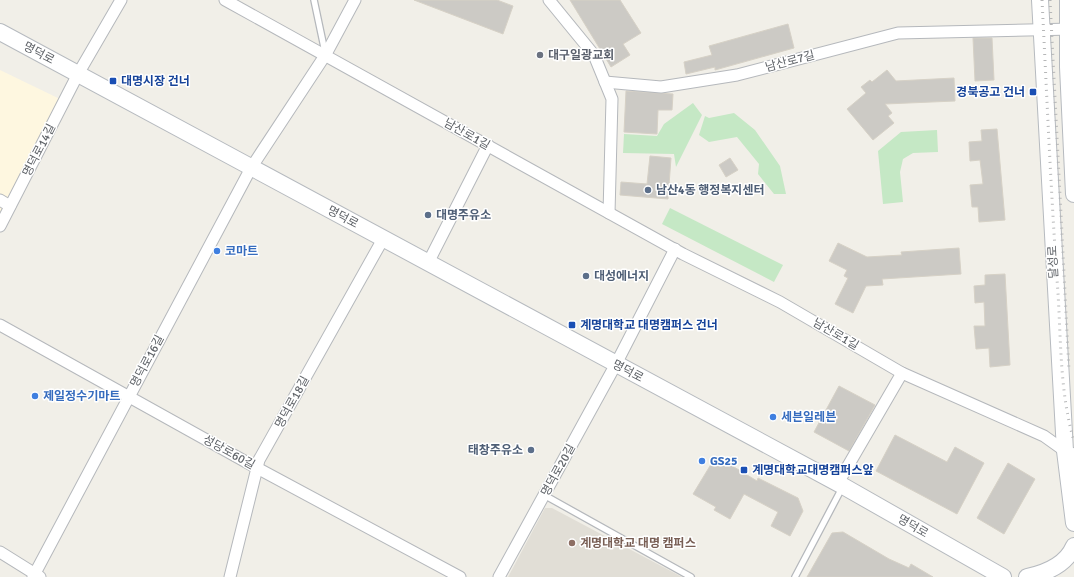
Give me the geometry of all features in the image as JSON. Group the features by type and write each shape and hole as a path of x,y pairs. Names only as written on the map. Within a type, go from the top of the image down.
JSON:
{"main road":[{"name":"달성로","path":"1040,0 1074,523"},
{"path":"1068,0 1072,29 1068,66 1073,145 1074,194"},
{"name":"명덕로","path":"0,32 840,484 1003,577"},
{"path":"1027,577 1053,568 1064,561 1071,553 1074,546"}],"street":[{"path":"78,74 122,0"},
{"name":"남산로1길","path":"226,0 326,54 675,250 780,302 902,373 1044,436 1069,452"},
{"path":"251,168 326,54 355,0"},
{"path":"549,0 594,55 612,99 609,213"},
{"name":"남산로7길","path":"605,82 661,88 729,76 898,33 1041,31 1072,29"},
{"name":"명덕로14길","path":"0,226 78,74"},
{"path":"428,263 488,145"},
{"name":"명덕로16길","path":"36,576 128,397 251,168"},
{"path":"0,200 10,206"},
{"name":"명덕로18길","path":"230,577 259,460 383,239"},
{"name":"명덕로20길","path":"499,577 616,364 675,250"},
{"name":"성당로60길","path":"0,325 257,468 460,577"},
{"path":"840,484 902,373"},
{"path":"0,552 36,576"}],"lane":[{"path":"314,0 326,54"},
{"path":"795,577 840,484"},
{"path":"544,495 691,577"}],"shaded area":[{"path":"0,70 64,101 0,214"},
{"name":"계명대학교 대명 캠퍼스","path":"545,508 552,508 682,577 508,577"}],"green space":[{"path":"693,103 702,115 676,167 674,154 623,153 624,134 657,136 664,124"},
{"path":"734,113 755,130 780,166 786,194 774,194 758,174 759,164 737,137 709,142 699,135 705,116 709,118"},
{"path":"937,130 938,152 913,153 903,159 900,172 903,202 883,204 878,151 901,132"},
{"path":"670,208 783,265 774,282 662,224"}],"building":[{"path":"414,0 497,0 513,6 503,34"},
{"path":"570,0 620,0 641,33 623,44 630,55 611,67"},
{"path":"788,24 794,48 715,70 715,67 686,74 684,62 712,55 709,46"},
{"path":"973,38 992,38 994,80 975,81"},
{"path":"887,70 896,81 954,78 955,101 885,104 892,113 888,116 894,123 873,140 847,109 866,93 861,87 870,80 872,82"},
{"path":"626,91 673,94 672,110 658,110 657,134 624,132"},
{"path":"997,129 1005,220 979,222 978,207 972,207 970,185 983,184 980,160 970,161 969,142 982,141 981,130"},
{"path":"650,156 671,158 668,199 620,195 621,182 647,184"},
{"path":"730,158 738,170 726,177 719,165"},
{"path":"838,243 867,257 902,255 901,252 959,248 961,274 882,279 883,285 866,286 853,313 835,304 848,278 844,276 847,270 829,261"},
{"path":"1005,274 1010,365 990,367 989,348 976,349 974,326 985,326 984,302 975,303 974,286 985,285 985,275"},
{"path":"839,386 875,405 849,451 814,432"},
{"path":"895,435 947,462 955,447 984,463 957,514 876,471"},
{"path":"716,456 757,481 758,478 798,498 803,511 790,536 771,526 778,512 744,494 730,519 714,510 716,507 693,494"},
{"path":"1008,463 1035,479 1004,534 977,518"},
{"path":"843,532 889,559 909,568 911,564 933,577 807,577 832,533"}],"railway":[{"path":"1042,0 1062,368 1066,405 1074,441"},
{"path":"1050,0 1069,371"}],"place":[{"name":"대구일광교회","path":"540,55"},
{"name":"대명시장 건너","path":"113,81"},
{"name":"경북공고 건너","path":"1033,92"},
{"name":"남산4동 행정복지센터","path":"648,190"},
{"name":"대명주유소","path":"428,215"},
{"name":"코마트","path":"217,251"},
{"name":"대성에너지","path":"586,276"},
{"name":"계명대학교 대명캠퍼스 건너","path":"572,325"},
{"name":"제일정수기마트","path":"35,396"},
{"name":"세븐일레븐","path":"773,417"},
{"name":"태창주유소","path":"531,450"},
{"name":"GS25","path":"702,461"},
{"name":"계명대학교대명캠퍼스앞","path":"744,470"},
{"name":"계명대학교 대명 캠퍼스","path":"572,543"}]}
